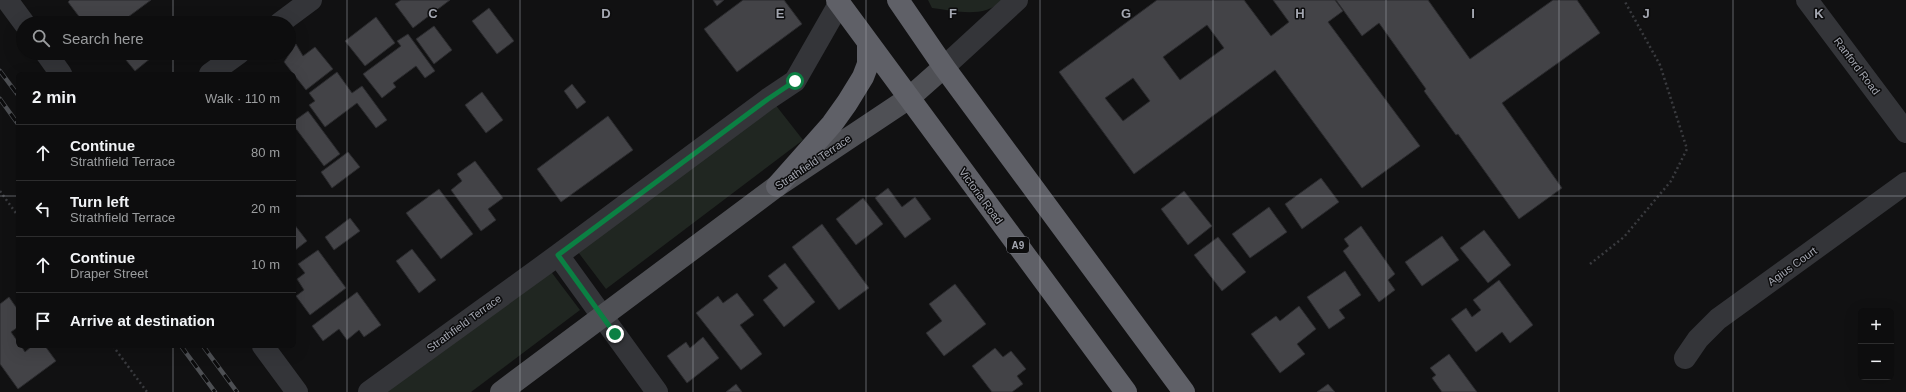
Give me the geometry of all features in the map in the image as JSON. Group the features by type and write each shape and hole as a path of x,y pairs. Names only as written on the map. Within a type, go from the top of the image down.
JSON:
{"highway":[{"path":"898,0 944,68 1184,392"},
{"name":"Victoria Road","path":"838,2 868,45 910,98 1126,392"},
{"path":"777,186 832,124 847,103 863,77 868,64 868,45"}],"main road":[{"name":"Strathfield Terrace","path":"501,392 777,186 910,98 944,68"}],"street":[{"path":"7,0 19,16"},
{"path":"289,16 311,0"},
{"name":"Strathfield Terrace","path":"944,68 1017,0"},
{"name":"Ranford Road","path":"1807,0 1906,132"},
{"name":"Strathfield Terrace","path":"369,392 558,255 768,99 795,81 838,2"},
{"path":"51,60 60,72"},
{"path":"213,72 229,60"},
{"name":"Agius Court","path":"1685,358 1698,339 1718,319 1906,183"},
{"path":"558,255 657,392"},
{"path":"264,348 297,392"}],"path":[{"path":"1590,264 1624,237 1662,193 1671,181 1687,149 1660,65 1624,0"},
{"path":"0,191 16,213"},
{"path":"114,348 147,392"}],"shaded area":[{"path":"928,0 1003,0 987,10 978,12 960,12 932,8"},
{"path":"774,103 803,140 606,289 575,248"},
{"path":"546,265 580,310 471,392 374,392"}],"building":[{"path":"70,0 151,0 129,16 79,16 68,2"},
{"path":"401,0 450,0 413,28 395,4"},
{"path":"713,0 724,0 717,6"},
{"path":"743,0 784,0 802,24 737,72 704,29"},
{"path":"1157,0 1244,0 1271,36 1289,22 1273,0 1335,0 1343,11 1328,22 1420,146 1362,188 1275,70 1134,174 1059,72","holes":["1207,25 1224,48 1180,80 1163,57","1133,78 1150,101 1123,121 1105,98"]},
{"path":"1336,0 1428,0 1470,59 1553,0 1577,0 1600,33 1502,103 1562,188 1519,219 1458,134 1456,135 1424,91 1426,89 1379,23 1362,36"},
{"path":"489,8 514,41 497,54 472,21"},
{"path":"376,17 395,43 365,66 345,41"},
{"path":"434,26 452,50 434,64 416,39"},
{"path":"408,34 435,71 425,78 416,66 393,83 396,87 382,98 363,74 401,46 397,41"},
{"path":"296,44 303,56 315,47 333,69 306,90 296,77 296,72 292,72 284,62 285,60 296,60"},
{"path":"126,60 148,60 135,71"},
{"path":"337,72 352,93 362,86 387,120 376,128 357,103 325,127 309,105 315,101 309,93"},
{"path":"572,84 586,102 577,109 564,91"},
{"path":"482,92 503,120 486,133 465,105"},
{"path":"308,111 340,154 324,166 296,129 296,120"},
{"path":"608,116 633,150 561,202 537,169"},
{"path":"348,152 360,167 332,188 321,172"},
{"path":"475,161 503,198 488,209 496,220 481,231 451,190 462,181 457,174"},
{"path":"1321,178 1339,202 1302,229 1285,204"},
{"path":"888,188 902,207 915,197 931,219 905,238 875,198"},
{"path":"439,189 473,234 441,259 406,213"},
{"path":"1184,191 1212,226 1188,245 1161,209"},
{"path":"863,198 883,224 856,245 836,219"},
{"path":"1269,207 1287,232 1250,258 1232,234"},
{"path":"350,218 360,231 334,250 325,237"},
{"path":"822,224 869,288 839,310 792,247"},
{"path":"1361,226 1395,274 1388,280 1395,290 1379,302 1343,251 1349,246 1344,239"},
{"path":"296,227 307,241 296,249"},
{"path":"1484,230 1511,265 1488,283 1460,248"},
{"path":"1442,236 1459,260 1422,286 1405,262"},
{"path":"1218,237 1246,272 1222,291 1194,255"},
{"path":"412,249 436,280 419,293 396,261"},
{"path":"318,250 346,288 310,315 296,296 304,290 297,279 305,273 298,264"},
{"path":"785,263 815,302 784,327 763,300 778,288 768,276"},
{"path":"1345,271 1361,295 1339,310 1345,318 1329,329 1307,297"},
{"path":"1499,280 1533,325 1510,343 1502,332 1476,352 1451,319 1466,308 1472,317 1481,310 1473,300"},
{"path":"955,284 986,324 944,356 926,333 942,321 929,304"},
{"path":"357,292 381,325 364,337 359,330 347,340 339,329 323,341 312,326"},
{"path":"737,293 754,315 740,325 762,354 741,370 696,313 718,296 723,303"},
{"path":"9,297 16,307 16,328 11,332 16,339 16,348 22,348 25,352 30,348 46,348 56,361 18,389 0,364 0,304"},
{"path":"1299,306 1316,329 1297,344 1305,354 1280,373 1251,334 1276,316 1280,321"},
{"path":"703,337 719,358 687,383 667,356 686,342 690,348"},
{"path":"995,348 1003,357 1011,351 1026,369 1017,376 1023,384 1012,392 992,392 972,366"},
{"path":"1449,354 1477,392 1442,392 1432,378 1436,375 1430,368"},
{"path":"736,384 742,392 726,392"},
{"path":"1328,384 1335,392 1317,392"}],"railway":[{"path":"0,71 16,92"},
{"path":"0,99 16,121"},
{"path":"182,348 215,392"},
{"path":"204,348 237,392"}],"route":[{"path":"615,334 558,255 768,99 795,81"}]}
